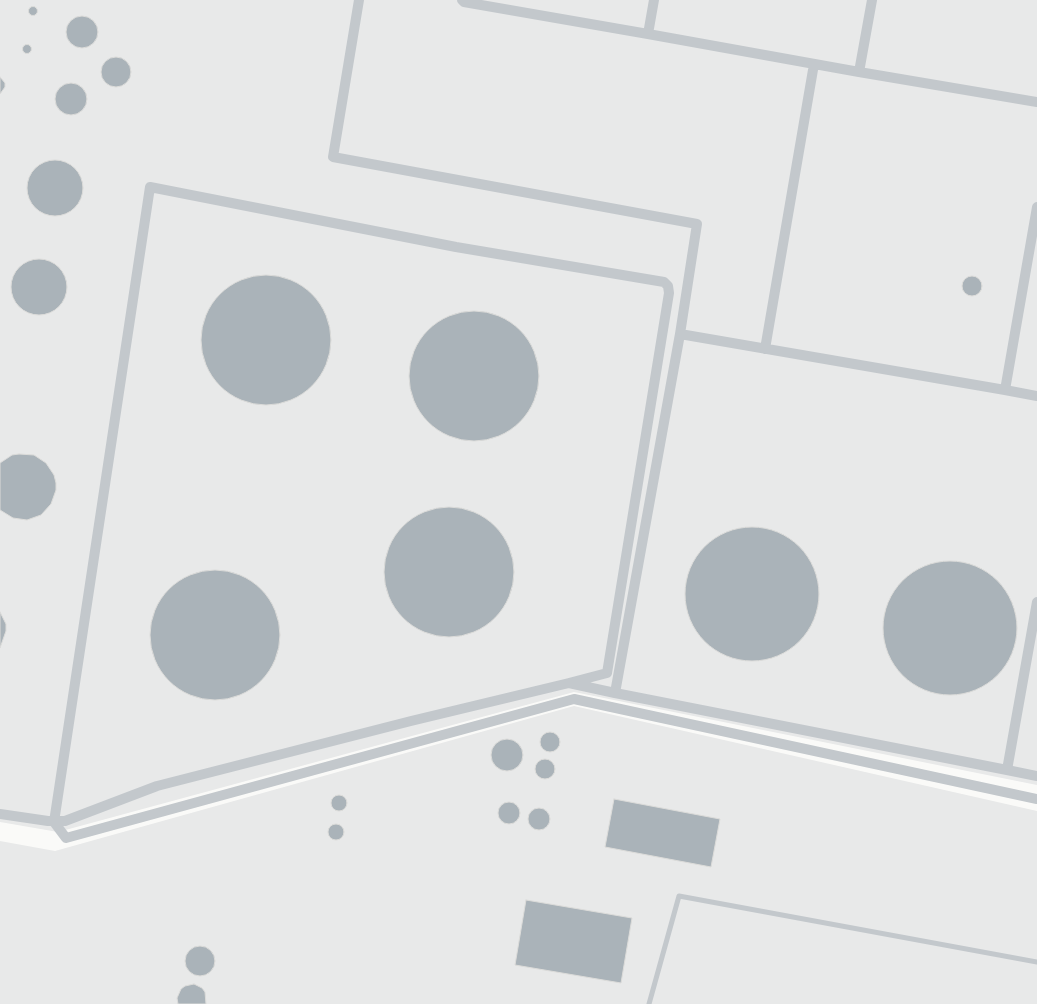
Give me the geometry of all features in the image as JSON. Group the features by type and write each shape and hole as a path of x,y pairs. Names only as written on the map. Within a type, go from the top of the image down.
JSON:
{"street":[{"path":"359,0 333,157 697,224 680,334 615,693"},
{"path":"462,0 464,2 1037,102"},
{"path":"648,34 654,0"},
{"path":"859,72 872,0"},
{"path":"765,349 814,64"},
{"path":"0,814 54,822 65,821 157,786 606,673 669,293 668,286 664,282 456,247 150,187 54,822 66,838 574,698 1037,799"},
{"path":"1005,390 1037,207"},
{"path":"680,334 1037,396"},
{"path":"1007,770 1037,602"},
{"path":"569,683 1037,776"}],"lane":[{"path":"650,1004 679,896 1037,962"}],"shaded area":[{"path":"0,0 1037,0 1037,785 574,692 58,832 0,822"},
{"path":"574,706 1037,811 1037,1004 0,1004 0,841 55,851"}],"building":[{"path":"31,7 35,7 37,11 35,15 31,15 29,13 29,9"},
{"path":"82,16 88,17 95,23 98,32 97,38 91,45 82,48 76,47 69,41 66,32 67,26 73,19"},
{"path":"25,45 29,45 31,49 29,53 25,53 23,51 23,47"},
{"path":"116,57 127,61 131,72 127,83 116,87 105,83 101,72 105,61"},
{"path":"0,77 5,83 5,87 0,94"},
{"path":"68,83 74,83 83,87 87,99 83,111 74,115 68,115 59,111 55,102 55,96 59,87"},
{"path":"50,160 60,160 75,168 81,177 83,188 81,199 75,208 60,216 50,216 39,211 32,204 27,193 27,183 32,172 39,165"},
{"path":"39,259 50,261 59,267 65,276 67,287 65,298 59,307 50,313 39,315 28,313 19,307 13,298 11,287 13,276 19,267 28,261"},
{"path":"266,275 291,280 312,294 326,315 331,340 326,365 312,386 291,400 266,405 241,400 220,386 206,365 201,340 206,315 220,294 241,280"},
{"path":"972,276 979,279 982,286 979,293 972,296 965,293 962,286 965,279"},
{"path":"474,311 499,316 520,330 534,351 539,376 534,401 520,422 499,436 474,441 449,436 428,422 414,401 409,376 414,351 428,330 449,316"},
{"path":"12,455 34,455 46,463 54,475 56,483 56,490 51,504 41,515 27,520 13,518 0,510 0,463"},
{"path":"449,507 474,512 495,526 509,547 514,572 509,597 495,618 474,632 449,637 424,632 403,618 389,597 384,572 389,547 403,526 424,512"},
{"path":"745,527 759,527 778,532 800,546 814,568 818,581 818,607 814,620 800,642 778,656 759,661 745,661 726,656 704,642 690,620 685,601 685,587 690,568 704,546 726,532"},
{"path":"943,561 957,561 976,566 998,580 1012,602 1016,615 1016,641 1012,654 998,676 976,690 957,695 943,695 924,690 902,676 888,654 883,635 883,621 888,602 902,580 924,566"},
{"path":"215,570 240,575 261,589 275,610 280,635 275,660 261,681 240,695 215,700 190,695 169,681 155,660 150,635 155,610 169,589 190,575"},
{"path":"0,612 6,624 6,631 0,648"},
{"path":"546,732 554,732 560,738 560,746 554,752 546,752 540,746 540,738"},
{"path":"510,739 516,741 521,746 523,755 521,764 516,769 504,771 498,769 493,764 491,752 493,746 498,741"},
{"path":"541,759 549,759 555,765 555,773 549,779 541,779 535,773 535,765"},
{"path":"339,795 345,797 347,803 345,809 339,811 333,809 331,803 333,797"},
{"path":"614,799 720,819 711,867 605,847"},
{"path":"509,802 517,805 520,813 517,821 509,824 501,821 498,813 501,805"},
{"path":"539,808 547,811 550,819 547,827 539,830 531,827 528,819 531,811"},
{"path":"336,824 343,829 344,832 339,839 336,840 329,835 328,832 333,825"},
{"path":"526,900 632,918 621,983 515,965"},
{"path":"200,946 210,951 215,961 210,971 200,976 190,971 185,961 190,951"},
{"path":"194,984 202,988 205,992 206,1004 178,1004 177,998 181,989 185,986"}]}
